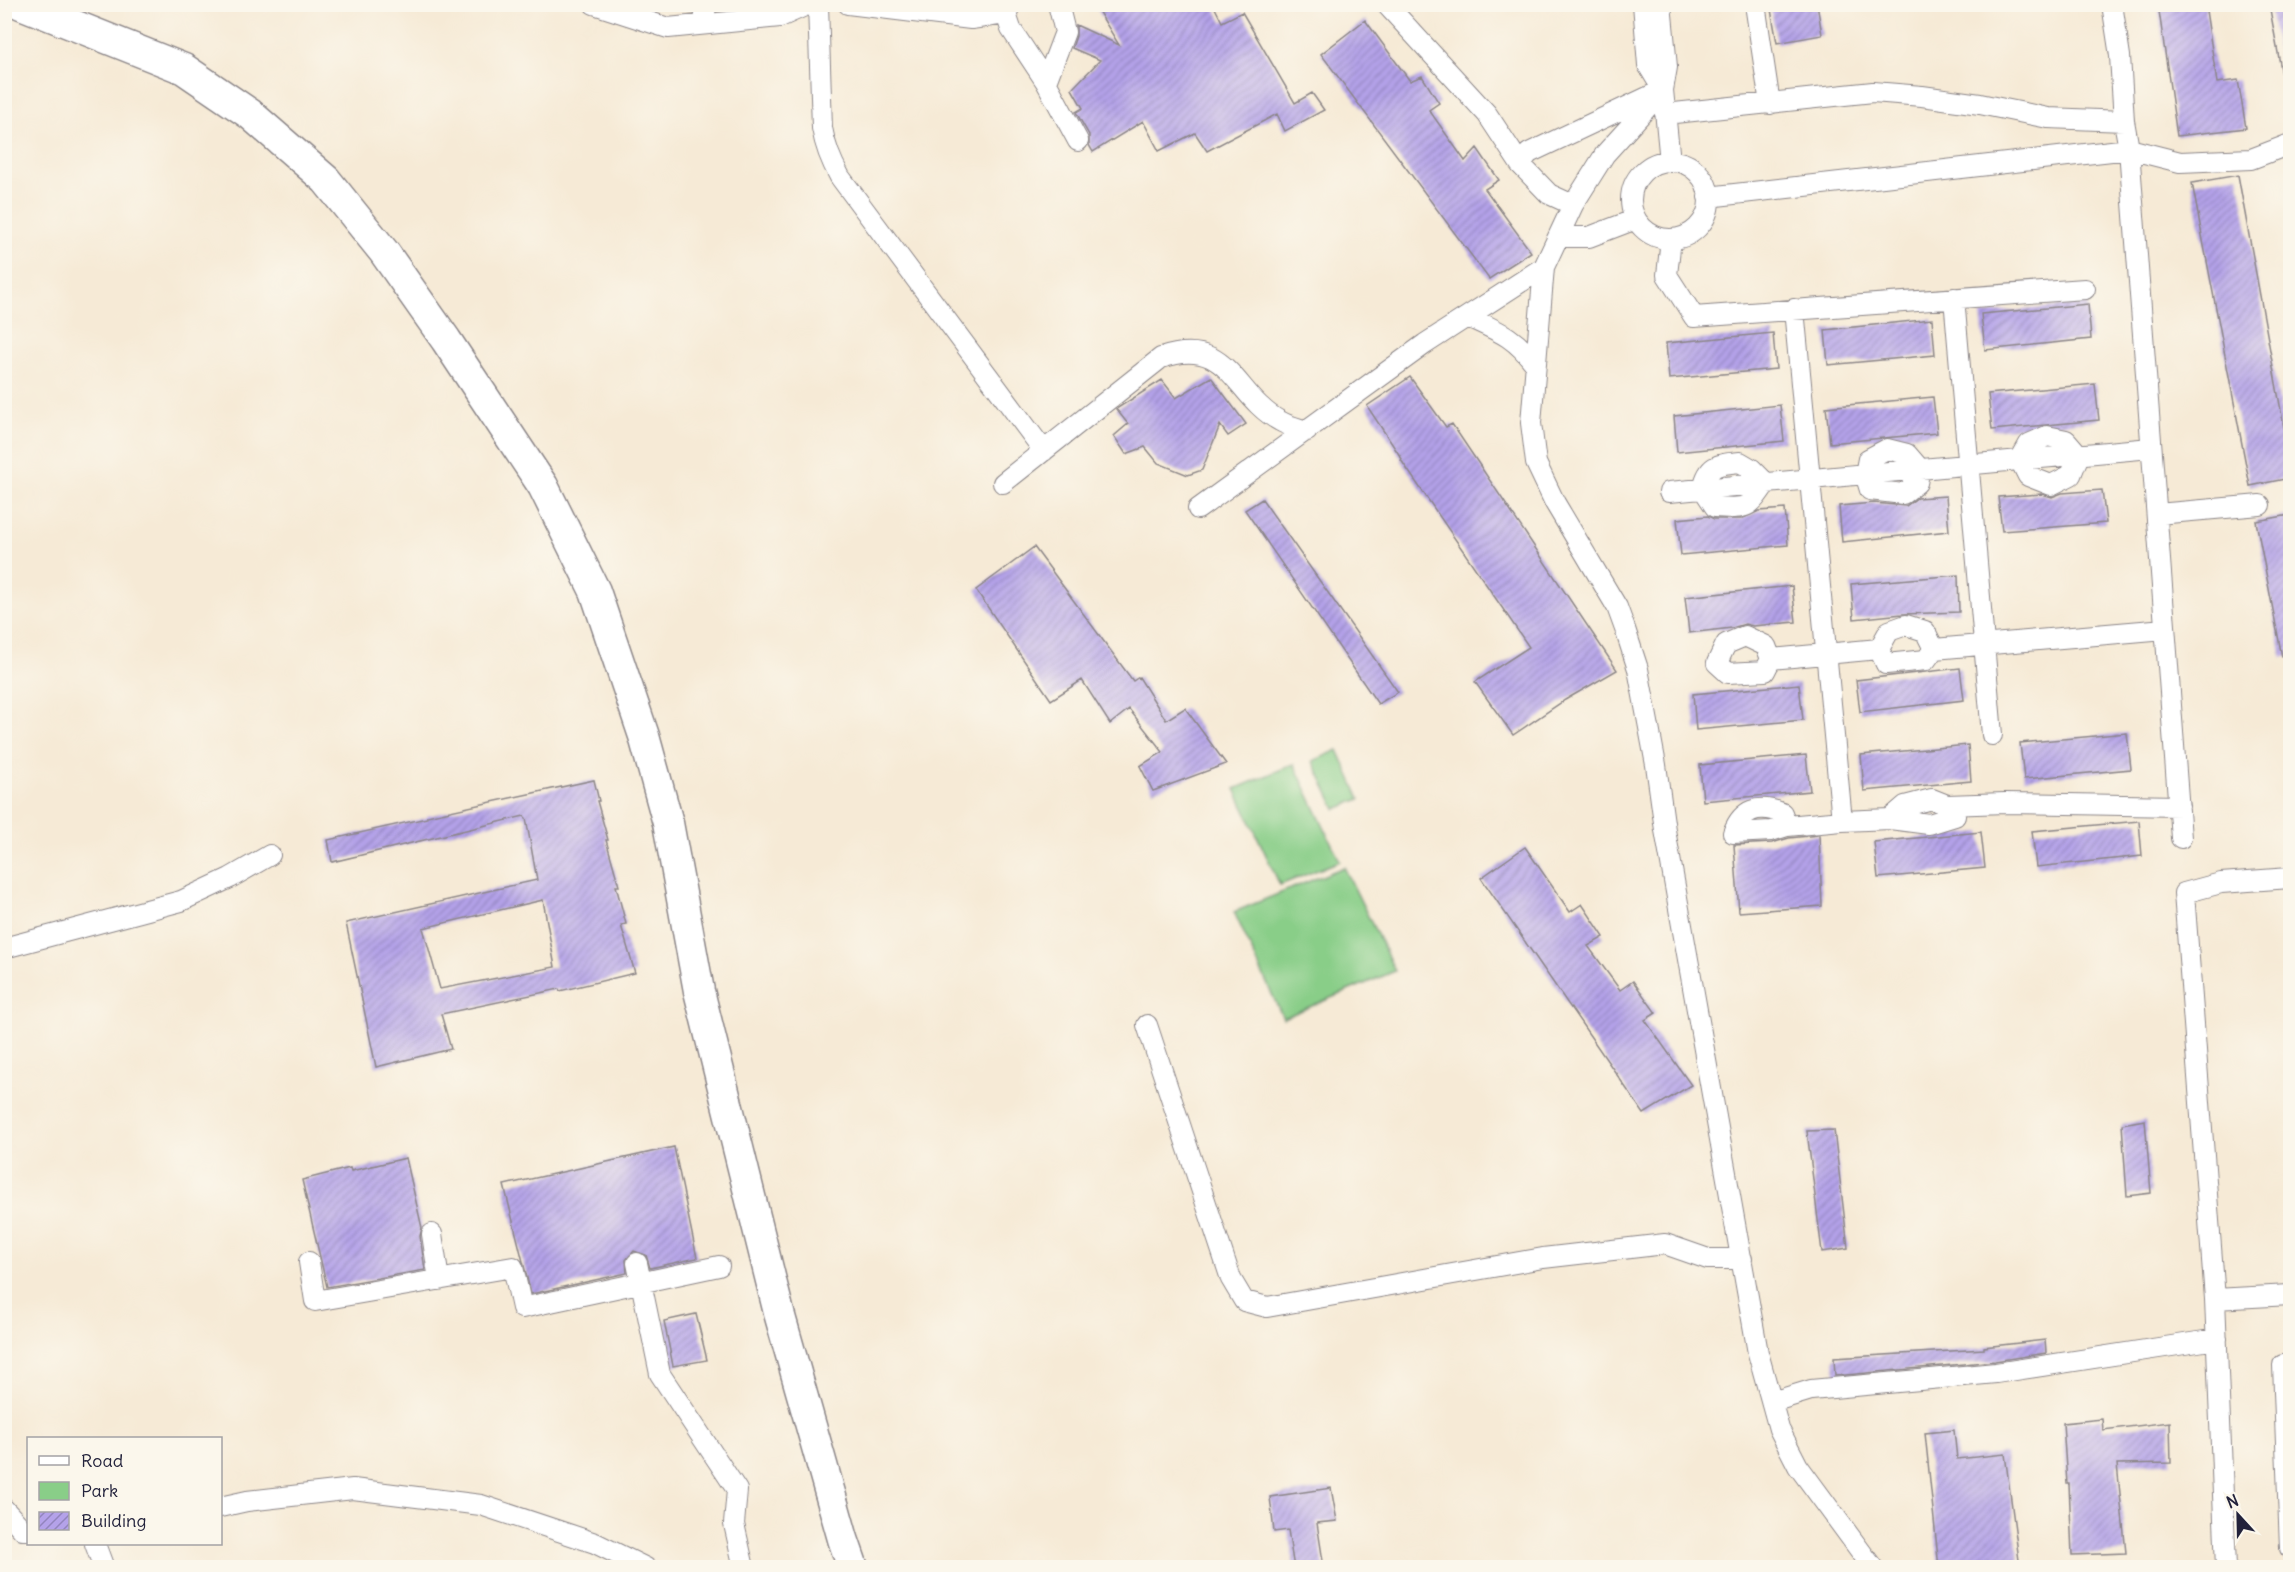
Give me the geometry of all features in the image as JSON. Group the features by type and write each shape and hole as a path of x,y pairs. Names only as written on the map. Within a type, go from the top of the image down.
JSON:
{"main road":[{"path":"21,4 184,69 250,114 326,180 384,252 446,340 543,486 595,591 644,736 668,823 699,991 779,1313 853,1568"}],"street":[{"path":"594,4 668,28 780,17 806,6 822,128 831,161 840,177 1044,451"},
{"path":"704,24 706,4"},
{"path":"848,4 971,19 1008,9 1011,29 1046,82 1078,141"},
{"path":"1046,82 1052,61 1061,46 1065,32 1058,4"},
{"path":"1386,4 1487,114 1520,164 1549,194 1573,205"},
{"path":"1643,4 1648,65 1662,90"},
{"path":"1661,4 1667,67 1662,90 1670,162"},
{"path":"1755,4 1770,104"},
{"path":"2112,4 2120,56 2124,121 2129,149 2181,838"},
{"path":"1520,164 1529,153 1662,90"},
{"path":"1662,90 1617,139 1573,205 1544,267 1531,423 1536,463 1555,502 1617,607 1638,669 1758,1353 1779,1429 1798,1466 1873,1568"},
{"path":"1665,114 1873,92 1980,104 2048,118 2124,121"},
{"path":"1708,197 2129,149 2180,162 2251,159 2290,144"},
{"path":"1670,162 1686,164 1695,170 1703,179 1708,197 1705,216 1698,227 1681,237 1671,239 1650,234 1636,219 1632,206 1632,193 1636,181 1645,170 1657,164 1670,162"},
{"path":"1558,237 1589,237 1636,219"},
{"path":"1671,239 1667,275 1694,317 2085,289"},
{"path":"1198,509 1425,344 1544,267"},
{"path":"1954,298 1992,735"},
{"path":"1794,309 1842,821"},
{"path":"1468,317 1502,332 1521,346 1535,364"},
{"path":"1004,483 1161,358 1181,351 1205,355 1221,364 1266,411 1280,421 1307,431"},
{"path":"1669,492 2151,448"},
{"path":"2020,460 2028,477 2051,485 2071,475 2079,455"},
{"path":"2157,514 2260,505"},
{"path":"1879,649 1888,631 1906,625 1925,631 1934,649"},
{"path":"1879,649 1886,664 1926,660 1934,649 2165,629"},
{"path":"1771,659 1879,649"},
{"path":"1787,826 1890,819 1905,806 1932,799 1947,804 2178,806"},
{"path":"4,948 180,901 230,878 270,855"},
{"path":"2226,1568 2215,1299 2184,893 2221,883 2290,878"},
{"path":"1147,1025 1231,1279 1244,1301 1267,1307 1543,1258 1665,1244 1708,1259 1742,1259"},
{"path":"432,1234 439,1280"},
{"path":"309,1262 315,1301 513,1268 522,1308 718,1266"},
{"path":"637,1263 660,1374 737,1490 734,1524 744,1568"},
{"path":"2215,1299 2290,1295"},
{"path":"1772,1402 1811,1390 1996,1373 2217,1338"},
{"path":"2283,1365 2290,1548"},
{"path":"222,1507 247,1501 353,1489 481,1505 596,1543 646,1568"},
{"path":"4,1509 23,1530 27,1530"},
{"path":"95,1545 104,1568"}],"green space":[{"path":"1338,750 1360,799 1336,809 1313,761"},
{"path":"1294,764 1340,861 1280,885 1235,789"},
{"path":"1344,867 1395,971 1283,1018 1234,912"}],"building":[{"path":"1094,4 1213,4 1222,22 1242,12 1295,103 1312,93 1324,110 1285,131 1277,114 1207,151 1195,133 1159,151 1143,121 1093,152 1089,145 1089,135 1076,112 1083,108 1072,89 1100,60 1072,48 1076,36 1076,25 1119,45"},
{"path":"1770,4 1817,4 1822,35 1777,43"},
{"path":"2158,4 2205,4 2217,83 2238,80 2246,128 2177,136"},
{"path":"2269,4 2288,4 2290,74 2282,75"},
{"path":"1365,20 1410,81 1422,76 1439,103 1429,110 1465,161 1477,148 1499,180 1485,189 1531,252 1489,279 1321,54"},
{"path":"2238,175 2290,460 2290,478 2250,486 2192,183"},
{"path":"2088,304 2091,339 1985,350 1981,314"},
{"path":"1932,319 1935,355 1828,365 1825,330"},
{"path":"1773,333 1776,369 1669,379 1666,343"},
{"path":"1211,377 1246,424 1228,436 1220,425 1202,470 1188,475 1158,463 1145,447 1126,454 1114,436 1128,424 1116,409 1162,380 1176,398"},
{"path":"1410,377 1446,427 1452,424 1617,670 1565,700 1513,735 1475,682 1529,647 1401,460 1367,406"},
{"path":"2095,384 2099,420 1992,430 1988,394"},
{"path":"1933,397 1937,433 1830,443 1826,407"},
{"path":"1780,405 1784,441 1677,452 1674,416"},
{"path":"2102,490 2106,523 2002,531 1998,497 2042,494 2052,497 2062,493"},
{"path":"1946,496 1949,531 1842,542 1839,506 1874,503 1906,506 1917,498"},
{"path":"1262,499 1398,692 1378,704 1245,510"},
{"path":"1785,509 1788,545 1681,555 1677,519 1708,516 1714,519 1741,519 1759,511"},
{"path":"2290,515 2290,656 2282,657 2256,521"},
{"path":"1034,547 1133,681 1139,677 1166,720 1185,708 1226,764 1153,791 1140,766 1163,752 1129,709 1110,724 1082,680 1051,700 976,590"},
{"path":"1958,575 1959,612 1854,619 1851,584"},
{"path":"1792,586 1796,622 1753,626 1745,624 1732,628 1689,633 1685,597"},
{"path":"1960,668 1964,700 1860,712 1856,680"},
{"path":"1799,684 1803,720 1696,730 1693,694"},
{"path":"2127,733 2131,769 2024,779 2020,743"},
{"path":"1968,745 1971,781 1864,791 1861,755"},
{"path":"1806,755 1810,791 1703,801 1700,765"},
{"path":"594,780 599,801 597,801 608,840 606,840 619,886 616,886 626,924 621,925 635,973 560,991 559,989 441,1014 451,1049 376,1067 346,923 537,880 524,816 332,862 328,840 427,818 427,816","holes":["543,900 555,967 440,989 423,928"]},
{"path":"2139,821 2142,856 2036,867 2032,831"},
{"path":"1981,832 1985,868 1878,878 1874,842"},
{"path":"1819,835 1822,906 1739,912 1734,845 1772,843 1789,838"},
{"path":"1525,847 1570,912 1582,904 1604,937 1588,946 1620,990 1633,981 1656,1013 1645,1020 1691,1085 1644,1114 1481,878"},
{"path":"2145,1120 2151,1193 2127,1196 2122,1124"},
{"path":"1834,1130 1848,1248 1822,1252 1807,1131"},
{"path":"674,1147 697,1258 650,1268 646,1255 634,1251 626,1260 627,1273 531,1294 504,1185"},
{"path":"406,1158 422,1228 420,1236 425,1270 327,1287 302,1180 350,1168 351,1171"},
{"path":"696,1314 707,1360 673,1366 664,1321"},
{"path":"2045,1340 2046,1353 1995,1361 1835,1376 1834,1358 1984,1349 1984,1347"},
{"path":"2102,1419 2103,1430 2170,1422 2171,1463 2117,1464 2126,1553 2072,1555 2069,1484 2067,1484 2063,1423"},
{"path":"1954,1430 1957,1459 2005,1454 2020,1568 1939,1568 1925,1433"},
{"path":"1331,1488 1337,1521 1317,1523 1324,1568 1294,1568 1288,1530 1274,1532 1270,1497"}]}
